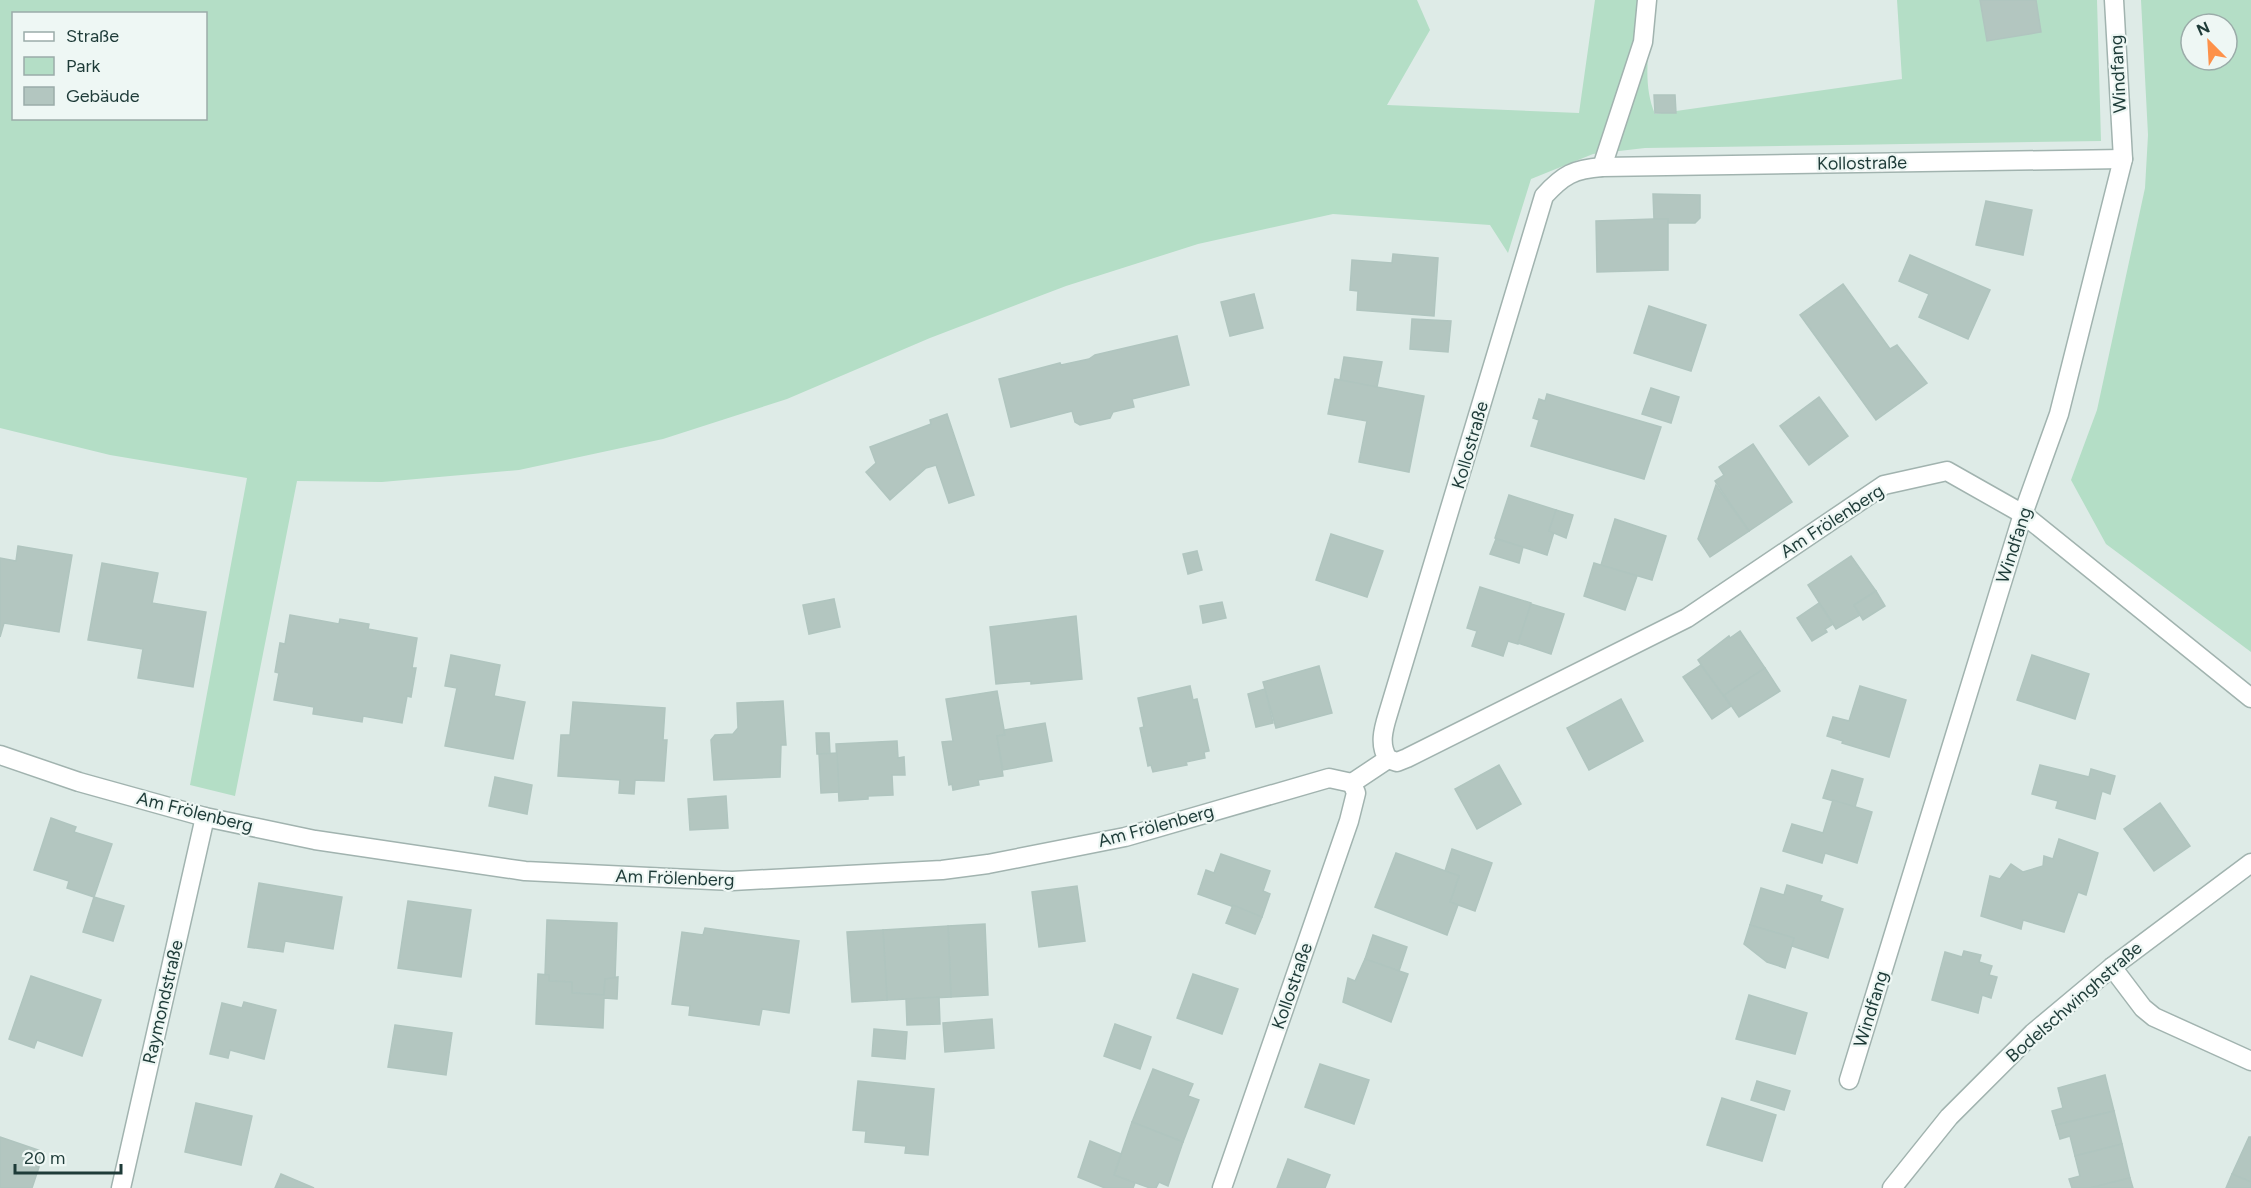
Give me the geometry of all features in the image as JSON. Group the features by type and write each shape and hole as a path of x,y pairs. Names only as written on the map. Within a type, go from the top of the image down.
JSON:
{"street":[{"path":"1602,167 1643,42 1647,0"},
{"name":"Windfang","path":"1849,1080 2024,514 2059,414 2122,159 2114,0"},
{"name":"Kollostraße","path":"1388,759 1382,746 1385,723 1544,196 1556,182 1573,171 1602,167 2122,159"},
{"name":"Am Frölenberg","path":"1388,759 1397,762 1407,758 1687,618 1884,485 1947,471 2024,514 2251,698"},
{"name":"Am Frölenberg","path":"0,755 79,782 205,817 315,840 525,871 732,881 942,870 988,864 1125,837 1329,778 1352,783"},
{"path":"1352,783 1388,759"},
{"name":"Kollostraße","path":"1222,1188 1349,821 1356,793 1352,783"},
{"name":"Raymondstraße","path":"121,1188 205,817"},
{"name":"Bodelschwinghstraße","path":"1892,1188 1949,1117 2033,1033 2112,967 2251,863"},
{"path":"2112,967 2143,1008 2154,1017 2251,1061"}],"green space":[{"path":"0,0 1417,0 1430,30 1387,105 1579,113 1595,0 1655,0 1647,72 1648,87 1655,114 1902,79 1897,0 2097,0 2101,141 1645,148 1593,154 1531,179 1508,253 1490,225 1333,214 1198,244 1066,286 930,338 787,399 663,439 519,470 382,482 297,481 235,796 190,785 247,478 110,455 0,428"},
{"path":"2141,0 2251,0 2251,652 2106,544 2071,480 2097,410 2145,188 2148,135"}],"building":[{"path":"1980,0 2036,0 2041,32 1987,41"},
{"path":"1654,95 1675,95 1676,113 1655,113"},
{"path":"1653,194 1700,195 1700,218 1695,223 1667,223 1668,219 1654,219"},
{"path":"1986,201 2032,210 2023,255 1976,245"},
{"path":"1668,219 1668,270 1597,272 1596,221"},
{"path":"1393,254 1438,258 1434,316 1357,310 1358,291 1350,290 1352,260 1392,263"},
{"path":"1910,255 1990,290 1968,339 1919,317 1929,294 1899,281"},
{"path":"1843,284 1890,349 1897,345 1927,383 1876,420 1800,315"},
{"path":"1254,294 1263,328 1230,336 1221,302"},
{"path":"1649,306 1706,325 1691,371 1634,353"},
{"path":"1412,319 1451,321 1448,352 1410,349"},
{"path":"1177,336 1189,385 1132,399 1134,407 1113,412 1110,418 1080,425 1075,422 1072,411 1011,427 999,379"},
{"path":"1344,357 1382,362 1377,387 1340,380"},
{"path":"1335,379 1424,396 1409,472 1359,462 1367,421 1328,414"},
{"path":"1651,388 1679,397 1671,423 1642,414"},
{"path":"1547,394 1661,427 1644,479 1531,446 1539,420 1533,418 1539,399 1545,401"},
{"path":"1819,397 1848,436 1809,465 1780,426"},
{"path":"947,414 974,495 949,503 936,465 926,468 890,500 866,472 876,463 870,447 931,424 930,420"},
{"path":"1753,444 1792,502 1749,531 1715,481 1724,475 1719,467"},
{"path":"1716,485 1749,531 1710,557 1698,539"},
{"path":"1509,495 1556,510 1549,531 1554,532 1547,555 1495,538"},
{"path":"1556,510 1573,515 1566,538 1549,531"},
{"path":"1615,519 1666,536 1652,580 1601,565"},
{"path":"1331,534 1383,551 1367,597 1316,580"},
{"path":"1496,539 1523,547 1519,563 1490,554"},
{"path":"18,546 72,555 59,632 4,623 0,637 0,558 16,561"},
{"path":"1197,551 1202,570 1188,574 1183,554"},
{"path":"1851,556 1876,591 1854,605 1860,615 1836,629 1808,585"},
{"path":"102,563 158,573 152,603 206,612 193,687 138,678 143,649 88,640"},
{"path":"1594,563 1637,576 1625,610 1584,596"},
{"path":"1480,587 1531,603 1518,644 1508,641 1503,656 1472,646 1477,631 1467,628"},
{"path":"1876,591 1885,606 1863,620 1854,605"},
{"path":"834,599 840,627 809,634 803,605"},
{"path":"1222,602 1226,618 1203,623 1200,606"},
{"path":"1819,603 1833,624 1825,629 1827,632 1812,641 1797,618"},
{"path":"1531,604 1564,614 1551,654 1518,643"},
{"path":"290,615 339,624 340,619 369,624 368,629 417,638 412,668 416,668 411,697 407,696 402,723 363,716 362,722 313,714 314,707 274,700 279,673 275,672 280,643 285,644"},
{"path":"1076,616 1082,679 1031,684 1031,681 996,684 990,627"},
{"path":"1740,631 1765,668 1722,697 1698,660 1729,636 1730,638"},
{"path":"451,655 500,665 494,696 525,702 513,759 445,746 457,688 445,686"},
{"path":"2032,655 2089,674 2075,719 2017,700"},
{"path":"1701,665 1731,706 1712,719 1683,677"},
{"path":"1319,666 1332,713 1276,728 1263,682"},
{"path":"1765,668 1780,691 1739,717 1724,695"},
{"path":"1190,686 1193,700 1197,699 1209,751 1204,752 1205,758 1186,762 1187,765 1153,772 1151,765 1148,766 1140,728 1144,727 1138,698"},
{"path":"1860,686 1906,700 1889,757 1842,743 1843,741 1827,736 1833,717 1849,721"},
{"path":"1265,689 1273,723 1256,727 1248,694"},
{"path":"997,691 1005,735 997,736 1003,776 978,780 979,785 953,790 952,784 949,785 942,742 953,741 946,699"},
{"path":"1621,699 1643,741 1589,770 1567,728"},
{"path":"783,701 786,745 781,745 780,777 714,780 711,740 715,735 733,734 738,728 737,703"},
{"path":"573,702 665,708 663,740 667,740 664,781 635,780 634,794 619,793 620,780 558,776 561,735 570,735"},
{"path":"1045,723 1052,761 1003,770 997,736 1005,735 1004,730"},
{"path":"816,733 829,733 830,754 817,754"},
{"path":"897,741 898,758 904,757 905,775 892,775 893,795 839,801 836,744"},
{"path":"837,753 839,792 821,793 819,754"},
{"path":"1499,765 1521,804 1477,829 1455,789"},
{"path":"2040,765 2089,777 2091,769 2115,776 2110,794 2102,791 2095,819 2056,808 2058,801 2032,794"},
{"path":"1832,770 1863,779 1855,807 1823,798"},
{"path":"495,777 532,785 527,814 489,806"},
{"path":"726,796 728,828 690,830 688,799"},
{"path":"1833,800 1872,812 1857,863 1825,853 1822,863 1783,851 1792,824 1823,833"},
{"path":"2160,803 2190,846 2154,871 2124,829"},
{"path":"51,818 76,827 74,832 112,844 94,897 67,888 69,881 34,870"},
{"path":"2059,839 2098,853 2086,895 2078,892 2064,932 2023,920 2021,929 1981,916 1990,876 2000,879 2011,864 2023,872 2043,866 2044,856 2053,859"},
{"path":"1452,849 1492,863 1475,911 1450,902 1459,876 1445,871"},
{"path":"1396,853 1459,876 1450,902 1458,905 1447,935 1375,907"},
{"path":"1221,854 1270,871 1263,891 1270,894 1262,917 1198,894 1206,870 1214,873"},
{"path":"259,883 342,897 333,949 285,941 283,952 248,947"},
{"path":"1787,885 1822,896 1820,901 1843,909 1828,958 1792,946 1794,938 1750,925 1761,888 1784,895"},
{"path":"1077,886 1085,941 1039,947 1032,892"},
{"path":"94,897 124,906 113,941 83,932"},
{"path":"408,901 471,910 461,977 398,968"},
{"path":"1233,905 1262,917 1255,934 1226,923"},
{"path":"547,920 617,923 615,979 605,979 604,995 572,993 572,982 549,981 549,975 545,975"},
{"path":"985,924 988,995 951,997 948,926"},
{"path":"1750,925 1794,938 1785,968 1767,962 1744,944"},
{"path":"948,926 951,997 887,1000 883,930"},
{"path":"705,928 799,941 789,1013 762,1009 759,1025 689,1015 690,1006 672,1004 682,932 703,935"},
{"path":"883,930 887,1000 852,1002 847,932"},
{"path":"1373,935 1407,947 1399,971 1365,959"},
{"path":"1964,951 1981,955 1979,962 1992,966 1989,975 1997,977 1991,998 1982,995 1978,1013 1932,1000 1945,952 1962,957"},
{"path":"1365,959 1408,974 1391,1022 1343,1002 1348,978 1355,981"},
{"path":"538,974 549,975 549,981 572,982 572,993 604,995 605,979 618,977 617,999 604,998 603,1028 536,1024"},
{"path":"1193,974 1238,989 1222,1034 1177,1018"},
{"path":"31,976 101,1000 82,1056 37,1040 34,1048 9,1039"},
{"path":"1749,995 1807,1013 1795,1054 1736,1039"},
{"path":"939,997 940,1024 907,1025 906,999"},
{"path":"244,1002 276,1010 264,1059 230,1050 228,1058 210,1054 222,1003 242,1008"},
{"path":"992,1019 994,1048 945,1052 943,1023"},
{"path":"1115,1024 1151,1037 1140,1069 1104,1056"},
{"path":"395,1025 452,1033 446,1075 388,1067"},
{"path":"874,1029 907,1032 905,1059 872,1056"},
{"path":"1320,1064 1369,1080 1354,1124 1305,1107"},
{"path":"1153,1069 1193,1084 1188,1096 1199,1100 1183,1142 1132,1122"},
{"path":"2105,1075 2114,1111 2056,1125 2052,1111 2063,1108 2058,1088"},
{"path":"858,1081 934,1089 928,1155 905,1153 906,1146 865,1142 866,1131 853,1130"},
{"path":"1757,1081 1790,1091 1784,1110 1751,1100"},
{"path":"1722,1098 1776,1115 1762,1161 1707,1145"},
{"path":"196,1103 252,1116 241,1165 185,1152"},
{"path":"2114,1111 2122,1144 2075,1156 2070,1136 2060,1139 2056,1125"},
{"path":"1132,1122 1183,1142 1168,1186 1159,1182 1156,1188 1150,1188 1114,1175"},
{"path":"0,1137 44,1152 32,1188 0,1188"},
{"path":"2251,1137 2251,1182 2232,1174"},
{"path":"1090,1141 1121,1154 1114,1175 1135,1183 1133,1188 1105,1188 1078,1177"},
{"path":"2122,1144 2130,1178 2090,1188 2072,1188 2069,1179 2080,1176 2075,1156"},
{"path":"1288,1159 1330,1175 1325,1188 1277,1188"},
{"path":"281,1174 314,1188 275,1188"},
{"path":"2232,1174 2251,1182 2251,1188 2226,1188"},
{"path":"2130,1178 2133,1188 2090,1188"}]}
